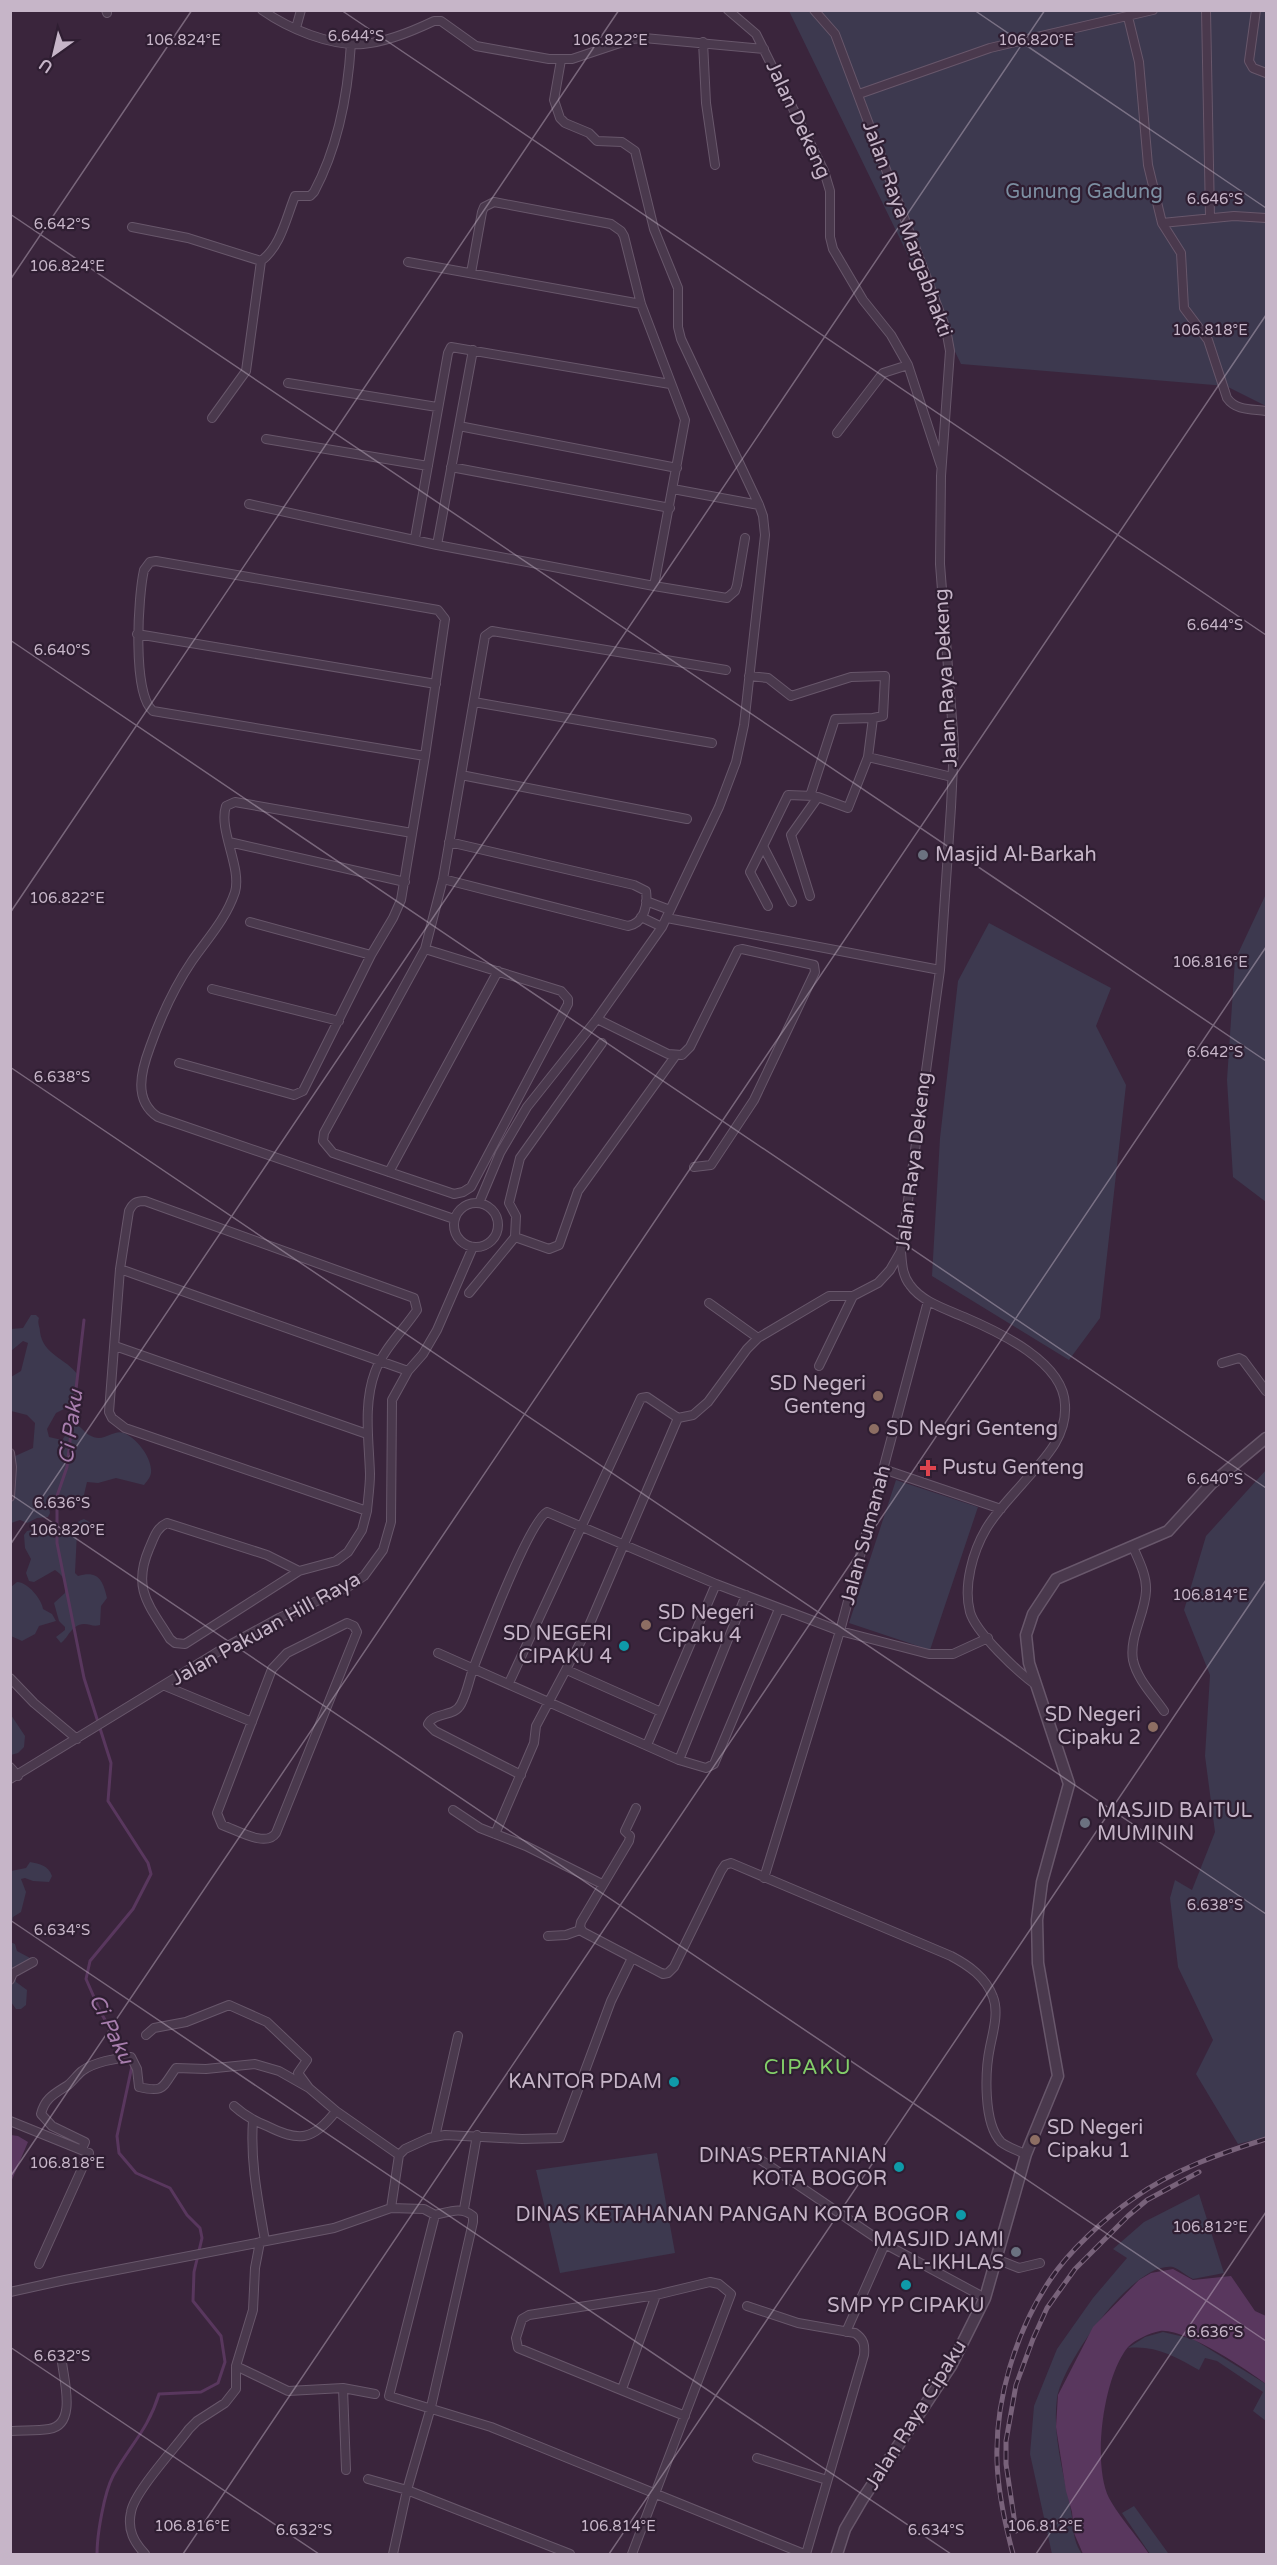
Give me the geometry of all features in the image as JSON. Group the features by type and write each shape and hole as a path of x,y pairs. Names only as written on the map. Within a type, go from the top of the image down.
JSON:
{"street":[{"path":"262,10 296,28 326,39 351,43 382,40 434,21 441,21 476,46 561,60 644,38 764,49"},
{"path":"296,28 301,10"},
{"name":"Jalan Dekeng","path":"728,10 750,27 764,49 824,171 830,191 830,237 833,249 863,300 891,335 908,365 942,469"},
{"name":"Jalan Raya Margabhakti","path":"814,10 836,34 946,329 950,351 941,497"},
{"path":"859,94 990,48 1153,10"},
{"path":"1206,10 1210,217"},
{"path":"1256,10 1249,61 1253,68 1266,74"},
{"path":"1128,17 1139,62 1143,135 1148,165 1162,223 1181,253 1185,312 1204,332 1208,340 1227,398 1237,408 1266,411"},
{"path":"703,42 706,103 715,165"},
{"path":"212,418 246,370 261,261 275,245 295,196 310,196 314,192 333,148 344,99 351,43"},
{"path":"479,1203 500,1153 523,1114 597,1019 662,927 728,784 740,743 765,535 759,505 681,339 678,327 678,288 654,229 635,151 622,142 597,141 589,133 565,123 560,118 554,100 561,60"},
{"path":"471,273 482,212 484,207 494,202 617,227 624,236 641,304 685,420 654,586"},
{"path":"1162,223 1210,217 1266,218"},
{"path":"132,227 188,238 261,261"},
{"path":"408,262 641,304"},
{"path":"415,538 437,407 449,350 454,346 670,384"},
{"path":"437,545 473,350"},
{"path":"837,433 883,373 908,365"},
{"path":"288,383 437,407"},
{"path":"459,426 677,468"},
{"path":"266,440 428,466"},
{"path":"451,467 670,508"},
{"path":"673,489 759,505"},
{"name":"Jalan Raya Dekeng","path":"941,497 940,564 954,745 940,970 901,1251 904,1275 910,1286 928,1301 987,1327 1024,1349 1045,1366 1062,1388 1065,1407 1060,1435 1050,1452 986,1529 979,1546 967,1594 971,1614 988,1638 1020,1673 1036,1686"},
{"path":"249,504 415,538 437,545 727,598 732,596 737,585 745,538"},
{"path":"178,1063 294,1095 303,1091 371,955 393,918 405,882 412,832 425,756 436,684 445,619 438,610 419,605 156,561 150,562 144,570 137,634 144,702 153,711 425,756"},
{"path":"425,949 561,991 566,995 568,1004 471,1187 454,1194 333,1153 323,1141 324,1133 425,949 443,879 485,636 492,631 726,670"},
{"path":"137,634 436,684"},
{"path":"749,676 768,678 791,696 851,677 885,676 883,716 835,719 814,796 791,835 810,896"},
{"path":"474,702 712,743"},
{"path":"768,906 750,872 788,795 814,796 848,808 868,757 873,718"},
{"path":"868,757 952,777"},
{"path":"461,774 687,819"},
{"path":"412,832 230,803 224,811 236,889 226,915 193,960 163,1011 143,1065 141,1083 146,1107 158,1117 454,1219"},
{"path":"229,842 405,882"},
{"path":"443,879 628,926 635,924 641,917 646,901 646,891 634,885 449,842"},
{"path":"763,846 792,902"},
{"path":"646,901 669,914 940,970"},
{"path":"641,917 662,927"},
{"path":"250,922 371,955"},
{"path":"597,1019 676,1056 682,1055 690,1047 738,950 814,965 815,972 754,1101 711,1165 694,1167"},
{"path":"389,1172 498,971"},
{"path":"212,988 339,1021"},
{"path":"469,1293 515,1237 516,1216 509,1203 520,1158 602,1043"},
{"path":"515,1237 549,1249 559,1245 578,1191 676,1056"},
{"path":"299,1571 267,1555 167,1523 156,1532 143,1564 141,1582 145,1599 170,1639 180,1645 299,1571 336,1561 348,1552 362,1530 367,1511 370,1477 367,1434 371,1385 379,1362 399,1330 417,1310 414,1298 145,1201 137,1201 129,1211 120,1269 109,1412 118,1424 367,1511"},
{"path":"479,1203 486,1205 496,1215 498,1228 496,1235 486,1245 473,1247 457,1237 453,1225 454,1219 464,1206 479,1203"},
{"name":"Jalan Pakuan Hill Raya","path":"14,1778 256,1630 348,1587 364,1576 383,1550 391,1522 392,1400 408,1371 423,1354 437,1330 473,1247"},
{"path":"509,1683 533,1636 641,1398 647,1397 678,1418 693,1415 708,1402 747,1349 758,1338 829,1296 853,1296 878,1283 890,1270 901,1251"},
{"path":"120,1269 408,1371"},
{"path":"819,1366 853,1296"},
{"name":"Jalan Sumanah","path":"764,1878 840,1631 928,1301"},
{"path":"709,1303 758,1338"},
{"path":"115,1346 367,1434"},
{"path":"1222,1363 1239,1358 1244,1360 1266,1391"},
{"path":"495,1834 534,1743 536,1726 588,1628 678,1418"},
{"path":"1164,1711 1140,1678 1133,1660 1133,1646 1146,1593 1144,1572 1133,1547 1168,1531 1211,1484 1266,1438"},
{"path":"10,1454 12,1467 10,1497"},
{"path":"883,1469 1001,1509"},
{"path":"521,1775 428,1726 431,1718 450,1713 459,1707 525,1541 541,1516 547,1512 716,1584 840,1631 914,1651 942,1655 953,1653 988,1638"},
{"name":"Jalan Raya Cipaku","path":"837,2554 845,2529 861,2500 951,2366 984,2298 1026,2154 1058,2076 1038,1963 1037,1920 1042,1882 1069,1784 1029,1663 1026,1635 1041,1599 1056,1579 1133,1547"},
{"path":"647,1745 716,1584"},
{"path":"679,1760 746,1595"},
{"path":"438,1653 679,1760 706,1768 714,1764 779,1609"},
{"path":"344,1625 354,1626 357,1632 276,1833 274,1837 265,1840 222,1825 217,1817 252,1722 272,1669 280,1659 296,1648 344,1625"},
{"path":"567,1670 661,1712"},
{"path":"10,1678 77,1739"},
{"path":"165,1686 252,1722"},
{"path":"10,1767 14,1778"},
{"path":"580,1930 581,1922 629,1841 630,1836 626,1831 636,1808"},
{"path":"453,1810 480,1828 536,1851 602,1884"},
{"path":"548,1936 566,1935 580,1930 663,1974 671,1970 725,1865 730,1863 951,1956 977,1973 994,1998 995,2010 987,2061 987,2106 996,2135 1002,2143 1026,2154"},
{"path":"391,2208 399,2155 405,2149 435,2137 477,2135 522,2139 560,2138 612,2001 632,1958"},
{"path":"10,1980 13,1973 33,1962"},
{"path":"146,2035 154,2028 186,2022 229,2005 267,2022 307,2060 298,2073 309,2088"},
{"path":"435,2137 458,2036"},
{"path":"82,2149 85,2142 52,2126 41,2115 44,2102 70,2084 82,2071 118,2058 131,2057 139,2087 155,2091 167,2085 176,2068 206,2069 255,2064 279,2072 309,2088 336,2111 399,2155"},
{"path":"234,2106 253,2120 290,2138 308,2136 326,2125 336,2111"},
{"path":"145,2554 134,2542 130,2528 133,2505 189,2429 232,2397 236,2389 236,2366 253,2310 255,2268 262,2242 255,2196 251,2142 253,2120"},
{"path":"10,2121 89,2153 39,2264"},
{"path":"464,2209 477,2135"},
{"path":"749,2152 885,2244 984,2298"},
{"path":"10,2292 334,2228 391,2208 424,2209 435,2215 464,2209 473,2216 474,2222 431,2407 407,2490 393,2554"},
{"path":"435,2215 389,2396 491,2427 805,2554 864,2355 864,2343 862,2337 855,2333 798,2323 747,2306"},
{"path":"846,2332 885,2244"},
{"path":"996,2259 1019,2268 1040,2263"},
{"path":"632,2554 657,2493 731,2294 719,2284 710,2282 656,2295 529,2315 521,2322 515,2341 518,2348 685,2416"},
{"path":"622,2389 656,2295"},
{"path":"10,2431 50,2429 62,2422 67,2410 62,2362"},
{"path":"236,2366 288,2391 343,2388 375,2394"},
{"path":"343,2388 346,2470"},
{"path":"757,2458 827,2480"},
{"path":"368,2480 407,2490 570,2554"}],"green space":[{"name":"Gunung Gadung","path":"789,11 1266,11 1266,406 1226,386 961,364"},
{"path":"1266,894 1266,1202 1233,1177 1227,1080 1235,960"},
{"path":"989,923 1111,988 1096,1026 1126,1085 1100,1318 1069,1360 932,1276 940,1138 958,981"},
{"path":"31,1315 39,1318 42,1340 46,1346 78,1375 74,1396 66,1408 56,1413 47,1429 49,1437 62,1440 74,1424 89,1435 99,1438 124,1433 142,1448 148,1458 151,1471 144,1485 116,1478 98,1483 87,1482 83,1499 78,1504 54,1501 48,1503 50,1513 48,1517 37,1518 27,1523 20,1520 11,1523 13,1457 33,1448 35,1423 27,1415 11,1411 11,1377 21,1371 28,1343 23,1341 11,1351 11,1329 23,1328"},
{"path":"1266,1470 1266,2137 1238,2144 1196,2074 1213,2040 1178,1967 1170,1898 1175,1880 1192,1890 1215,1832 1205,1756 1210,1675 1184,1610 1206,1536"},
{"path":"896,1480 978,1507 930,1650 849,1623"},
{"path":"84,1519 93,1524 77,1532 75,1573 78,1576 90,1574 98,1578 104,1586 107,1598 101,1606 100,1625 80,1625 73,1629 61,1643 56,1637 65,1630 65,1627 59,1621 54,1603 65,1593 64,1580 55,1570 34,1582 29,1581 26,1573 31,1559 25,1548 24,1535 27,1531 42,1528 54,1538 59,1537"},
{"path":"17,1582 30,1588 43,1609 52,1614 56,1621 39,1626 35,1634 22,1641 11,1636 11,1587"},
{"path":"11,1715 25,1736 24,1747 18,1753 11,1755"},
{"path":"30,1862 46,1867 52,1876 49,1882 21,1879 26,1892 21,1912 13,1917 11,1928 11,1871 26,1868"},
{"path":"10,1942 15,1944 17,1951 30,1958 31,1964 27,1970 15,1976 16,1982 27,1990 26,2005 21,2009 16,2009 11,2002"},
{"path":"657,2153 675,2253 560,2273 536,2170"},
{"path":"1199,2194 1224,2273 1193,2279 1173,2267 1157,2269 1139,2280 1120,2296 1102,2317 1072,2362 1062,2382 1057,2398 1057,2441 1075,2538 1082,2554 1052,2554 1030,2454 1034,2406 1057,2349 1093,2298 1127,2258 1113,2249 1144,2222"},
{"path":"1163,2332 1193,2339 1266,2384 1266,2421 1253,2411 1263,2392 1217,2361 1205,2358 1199,2370 1156,2350 1128,2348 1145,2337"},
{"path":"1134,2506 1169,2554 1150,2554 1122,2513"}],"shaded area":[{"path":"11,2135 28,2142 11,2182"},
{"path":"1173,2269 1193,2280 1231,2276 1255,2311 1266,2316 1266,2384 1199,2342 1171,2332 1156,2332 1131,2344 1119,2361 1112,2378 1103,2421 1101,2464 1109,2498 1149,2554 1083,2554 1074,2533 1072,2512 1066,2491 1056,2427 1058,2395 1093,2327 1139,2280 1151,2273"}],"waterway":[{"name":"Ci Paku","path":"84,1320 67,1467 57,1496 57,1543 84,1678 111,1763 108,1801 148,1863 151,1874 133,1909 90,1961 86,1979 101,2013 126,2055"},
{"name":"Ci Paku","path":"97,2554 102,2514 110,2483 150,2418 159,2394 201,2392 218,2383 225,2362 221,2336 193,2301 194,2272 202,2238 200,2228 187,2215 170,2188 136,2173 119,2153 117,2136 132,2066"}],"railway":[{"path":"1013,2554 999,2485 997,2438 1000,2414 1010,2366 1018,2343 1027,2321 1050,2280 1077,2247 1100,2225 1149,2188 1215,2156 1266,2139"},
{"path":"1016,2531 1006,2464 1006,2441 1016,2385 1047,2308 1075,2269 1128,2216 1147,2200 1199,2172"}],"place":[{"name":"Masjid Al-Barkah","path":"923,855"},
{"name":"SD Negeri Genteng","path":"878,1396"},
{"name":"SD Negri Genteng","path":"874,1429"},
{"name":"Pustu Genteng","path":"928,1468"},
{"name":"SD Negeri Cipaku 4","path":"646,1625"},
{"name":"SD NEGERI CIPAKU 4","path":"624,1646"},
{"name":"SD Negeri Cipaku 2","path":"1153,1727"},
{"name":"MASJID BAITUL MUMININ","path":"1085,1823"},
{"name":"KANTOR PDAM","path":"674,2082"},
{"name":"SD Negeri Cipaku 1","path":"1035,2140"},
{"name":"DINAS PERTANIAN KOTA BOGOR","path":"899,2167"},
{"name":"DINAS KETAHANAN PANGAN KOTA BOGOR","path":"961,2215"},
{"name":"MASJID JAMI AL-IKHLAS","path":"1016,2252"},
{"name":"SMP YP CIPAKU","path":"906,2285"}],"district":[{"name":"CIPAKU","path":"808,2067"}]}
